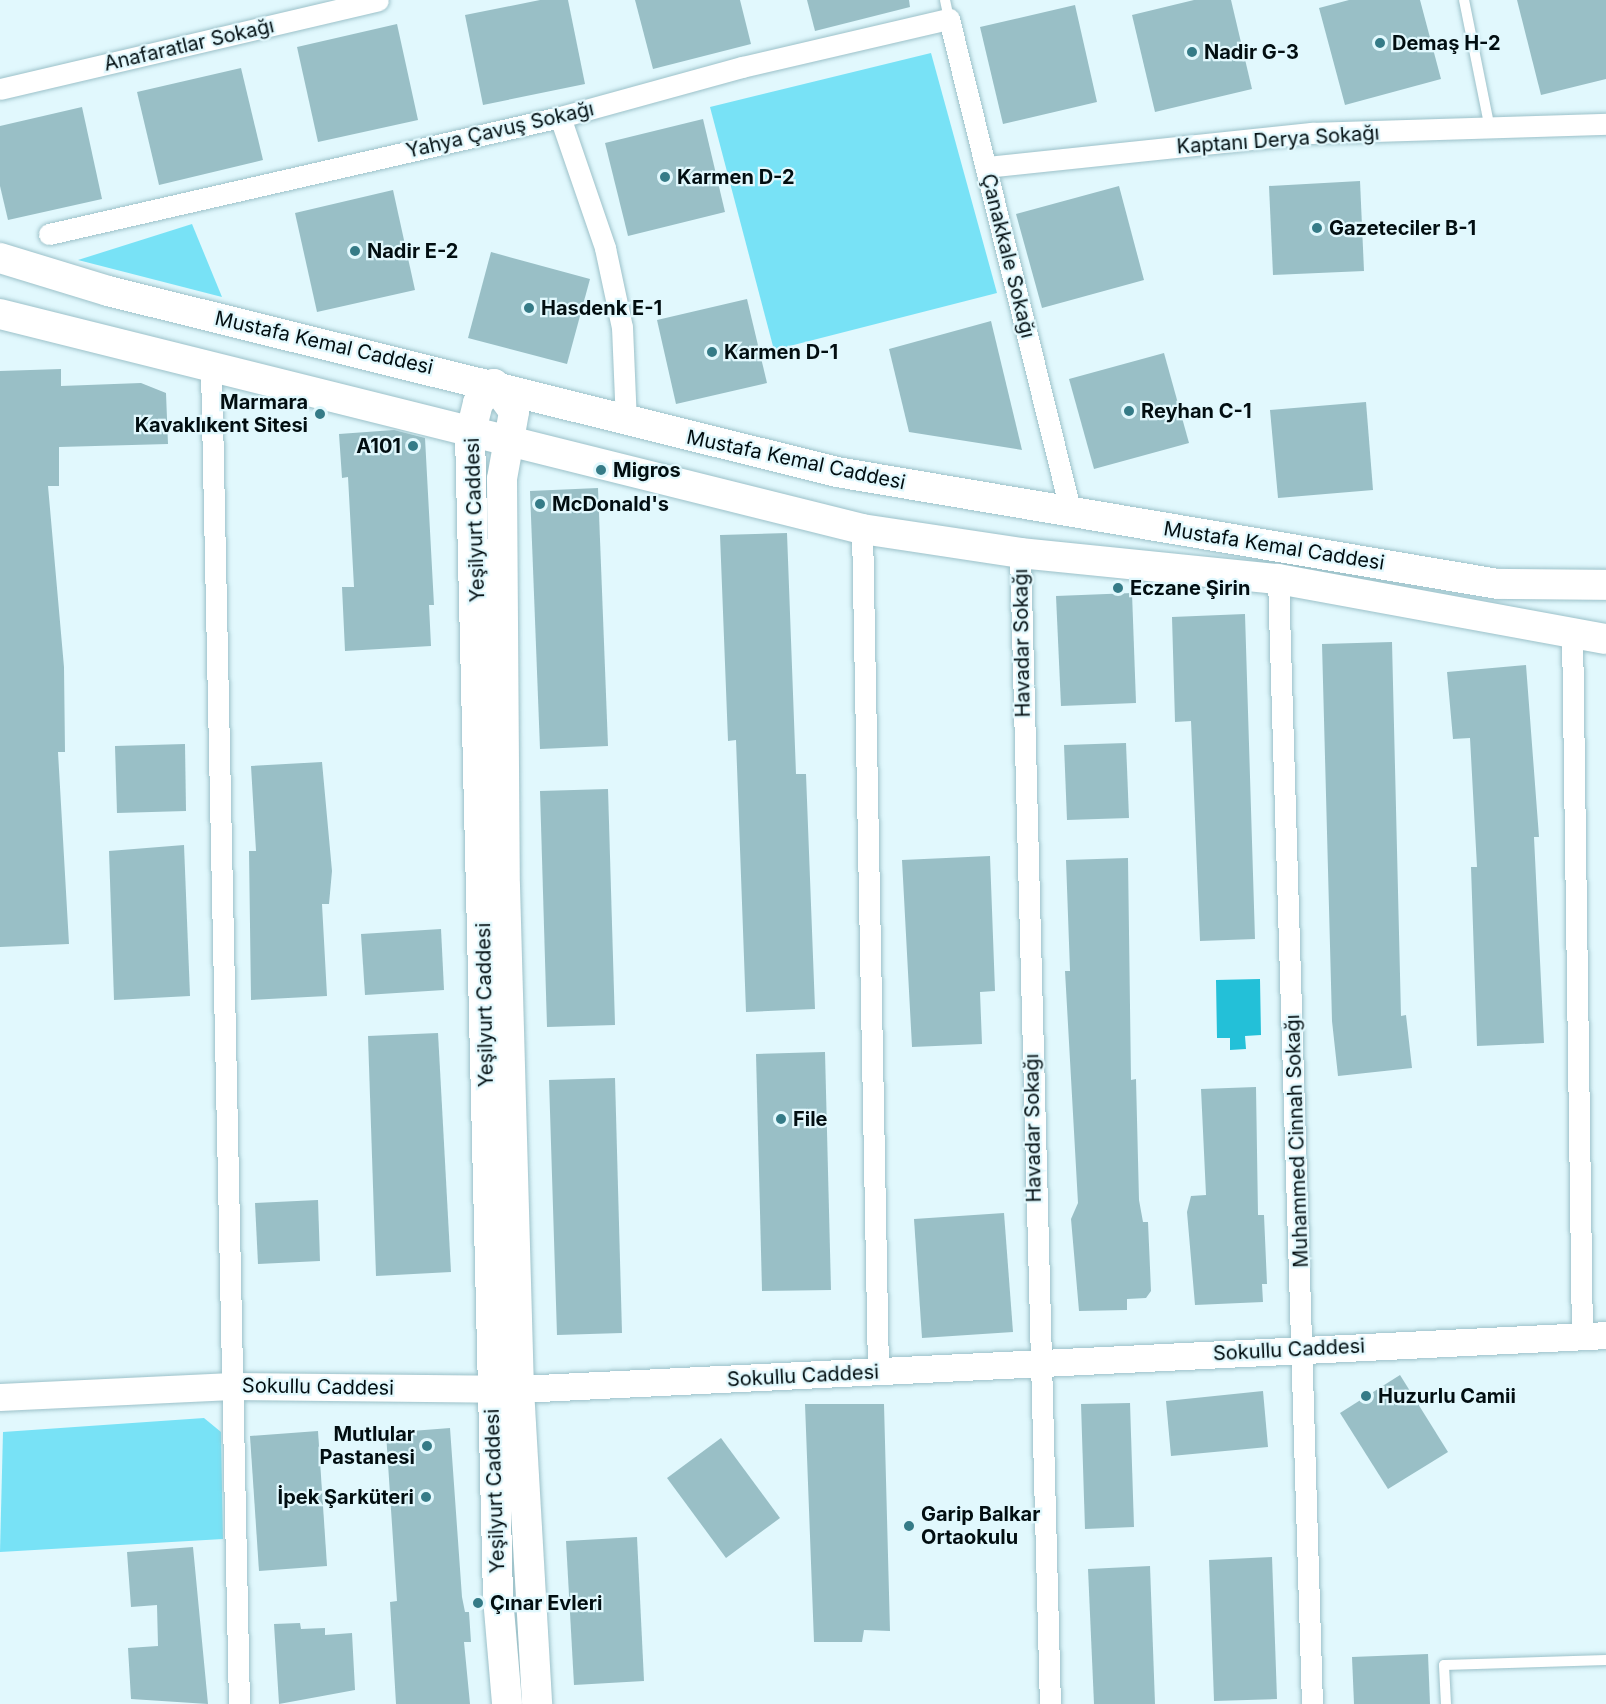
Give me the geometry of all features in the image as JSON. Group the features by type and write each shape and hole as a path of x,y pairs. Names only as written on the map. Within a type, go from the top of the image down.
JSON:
{"main road":[{"name":"Mustafa Kemal Caddesi","path":"0,258 108,291 495,384 626,422 837,472 1498,584 1606,585"},
{"name":"Mustafa Kemal Caddesi","path":"0,314 470,435 511,442 862,529 1020,553 1278,579 1572,630 1606,639"},
{"name":"Yeşilyurt Caddesi","path":"507,1704 505,1389 505,886 502,479 511,442 514,412 495,384 478,403 470,435 505,1389 537,1704"}],"street":[{"name":"Anafaratlar Sokağı","path":"0,89 378,0"},
{"name":"Yahya Çavuş Sokağı","path":"49,234 560,117 947,9"},
{"name":"Çanakkale Sokağı","path":"947,9 1071,513"},
{"path":"560,117 605,248 622,327 626,422"},
{"name":"Kaptanı Derya Sokağı","path":"986,167 1312,133 1606,124"},
{"path":"211,368 239,1704"},
{"path":"862,529 878,1372"},
{"name":"Havadar Sokağı","path":"1020,553 1038,1364 1050,1704"},
{"name":"Muhammed Cinnah Sokağı","path":"1278,579 1304,1349 1312,1704"},
{"path":"1572,630 1594,1335"},
{"name":"Sokullu Caddesi","path":"0,1397 232,1386 505,1389 1594,1335"}],"lane":[{"path":"1464,0 1490,129"},
{"path":"1446,1704 1444,1665 1606,1659"}],"shaded area":[{"path":"931,53 997,293 774,350 710,107"},
{"path":"192,224 222,297 78,260"},
{"path":"1260,979 1261,1035 1245,1036 1246,1049 1230,1050 1230,1038 1217,1038 1216,980"},
{"path":"204,1418 221,1432 223,1539 0,1552 3,1432"}],"building":[{"path":"540,0 568,0 585,84 483,105 465,15"},
{"path":"635,0 740,0 751,44 653,69"},
{"path":"807,0 909,0 910,7 815,31"},
{"name":"Nadir G-3","path":"1194,0 1231,0 1252,89 1155,112 1132,15"},
{"name":"Demaş H-2","path":"1349,0 1420,0 1441,79 1345,105 1319,8"},
{"path":"1517,0 1606,0 1606,79 1541,95"},
{"path":"1075,5 1097,102 1003,124 980,27"},
{"path":"397,24 418,120 318,142 297,47"},
{"path":"241,68 263,160 159,185 137,92"},
{"path":"82,107 102,199 8,220 0,186 0,126"},
{"name":"Karmen D-2","path":"703,119 725,212 628,236 605,143"},
{"name":"Gazeteciler B-1","path":"1360,181 1364,271 1273,275 1269,186"},
{"path":"1119,186 1144,280 1042,308 1016,214"},
{"name":"Nadir E-2","path":"393,190 415,290 317,312 295,213"},
{"name":"Hasdenk E-1","path":"491,252 590,279 567,364 468,338"},
{"name":"Karmen D-1","path":"747,299 767,383 676,404 657,320"},
{"path":"991,321 1022,450 909,432 889,349"},
{"name":"Reyhan C-1","path":"1164,353 1189,443 1094,469 1069,379"},
{"path":"61,369 61,386 141,383 166,393 168,444 59,447 59,486 48,486 64,667 65,752 58,752 69,944 0,947 0,371"},
{"path":"1366,402 1373,490 1278,498 1270,410"},
{"path":"394,430 425,438 434,605 429,605 431,646 345,651 342,587 354,587 348,477 342,478 339,434"},
{"path":"598,488 608,746 540,749 530,491"},
{"path":"787,533 796,774 806,774 815,1009 746,1012 736,740 728,741 720,535"},
{"path":"1132,593 1136,703 1061,706 1056,596"},
{"path":"1245,614 1255,939 1200,941 1191,721 1175,722 1172,617"},
{"path":"1392,642 1401,1016 1406,1015 1412,1068 1338,1076 1332,1021 1322,644"},
{"path":"1526,665 1539,837 1534,837 1544,1043 1477,1046 1471,867 1477,867 1470,738 1453,739 1447,672"},
{"path":"1126,743 1129,818 1067,820 1064,745"},
{"path":"185,744 186,811 117,813 115,746"},
{"path":"322,762 332,871 329,904 322,904 327,996 251,1000 249,851 256,851 251,766"},
{"path":"608,789 615,1025 547,1027 540,791"},
{"path":"184,845 190,996 114,1000 109,851"},
{"path":"990,856 995,991 980,992 982,1044 912,1047 902,860"},
{"path":"1128,858 1131,1080 1136,1079 1139,1200 1143,1222 1148,1222 1151,1291 1146,1298 1127,1299 1127,1310 1079,1311 1071,1219 1078,1203 1065,971 1070,971 1066,860"},
{"path":"441,929 444,990 365,995 361,934"},
{"path":"438,1033 451,1272 376,1276 368,1036"},
{"path":"825,1052 831,1290 762,1291 756,1054"},
{"path":"615,1078 622,1333 557,1335 549,1080"},
{"path":"1256,1087 1258,1215 1264,1215 1267,1284 1262,1284 1263,1302 1195,1305 1187,1212 1191,1196 1206,1195 1201,1089"},
{"path":"318,1200 320,1261 258,1264 255,1203"},
{"path":"1004,1213 1013,1332 922,1338 914,1219"},
{"path":"1400,1375 1448,1452 1388,1489 1340,1413"},
{"path":"1263,1391 1268,1447 1171,1456 1166,1401"},
{"path":"1130,1403 1134,1527 1085,1529 1081,1404"},
{"path":"805,1404 884,1404 890,1631 864,1630 862,1642 814,1642"},
{"path":"450,1428 462,1597 465,1612 469,1612 471,1642 464,1642 470,1704 396,1704 390,1602 397,1601 386,1433"},
{"path":"318,1431 327,1566 259,1571 250,1436"},
{"path":"721,1438 780,1518 726,1558 667,1478"},
{"path":"637,1537 644,1681 574,1685 566,1541"},
{"path":"193,1547 208,1704 131,1699 128,1648 158,1646 157,1605 131,1607 127,1552"},
{"path":"1272,1557 1277,1699 1214,1701 1209,1560"},
{"path":"1150,1566 1155,1704 1094,1704 1088,1569"},
{"path":"300,1623 301,1629 325,1628 325,1635 352,1633 355,1690 279,1704 274,1624"},
{"path":"1428,1654 1430,1704 1354,1704 1352,1657"}],"place":[{"name":"Demaş H-2","path":"1380,43"},
{"name":"Nadir G-3","path":"1192,52"},
{"name":"Karmen D-2","path":"665,177"},
{"name":"Gazeteciler B-1","path":"1317,228"},
{"name":"Nadir E-2","path":"355,251"},
{"name":"Hasdenk E-1","path":"529,308"},
{"name":"Karmen D-1","path":"712,352"},
{"name":"Reyhan C-1","path":"1129,411"},
{"name":"Marmara Kavaklıkent Sitesi","path":"320,414"},
{"name":"A101","path":"413,446"},
{"name":"Migros","path":"601,470"},
{"name":"McDonald's","path":"540,504"},
{"name":"Eczane Şirin","path":"1118,588"},
{"name":"File","path":"781,1119"},
{"name":"Huzurlu Camii","path":"1366,1396"},
{"name":"Mutlular Pastanesi","path":"427,1446"},
{"name":"İpek Şarküteri","path":"426,1497"},
{"name":"Garip Balkar Ortaokulu","path":"909,1526"},
{"name":"Çınar Evleri","path":"478,1603"}]}
